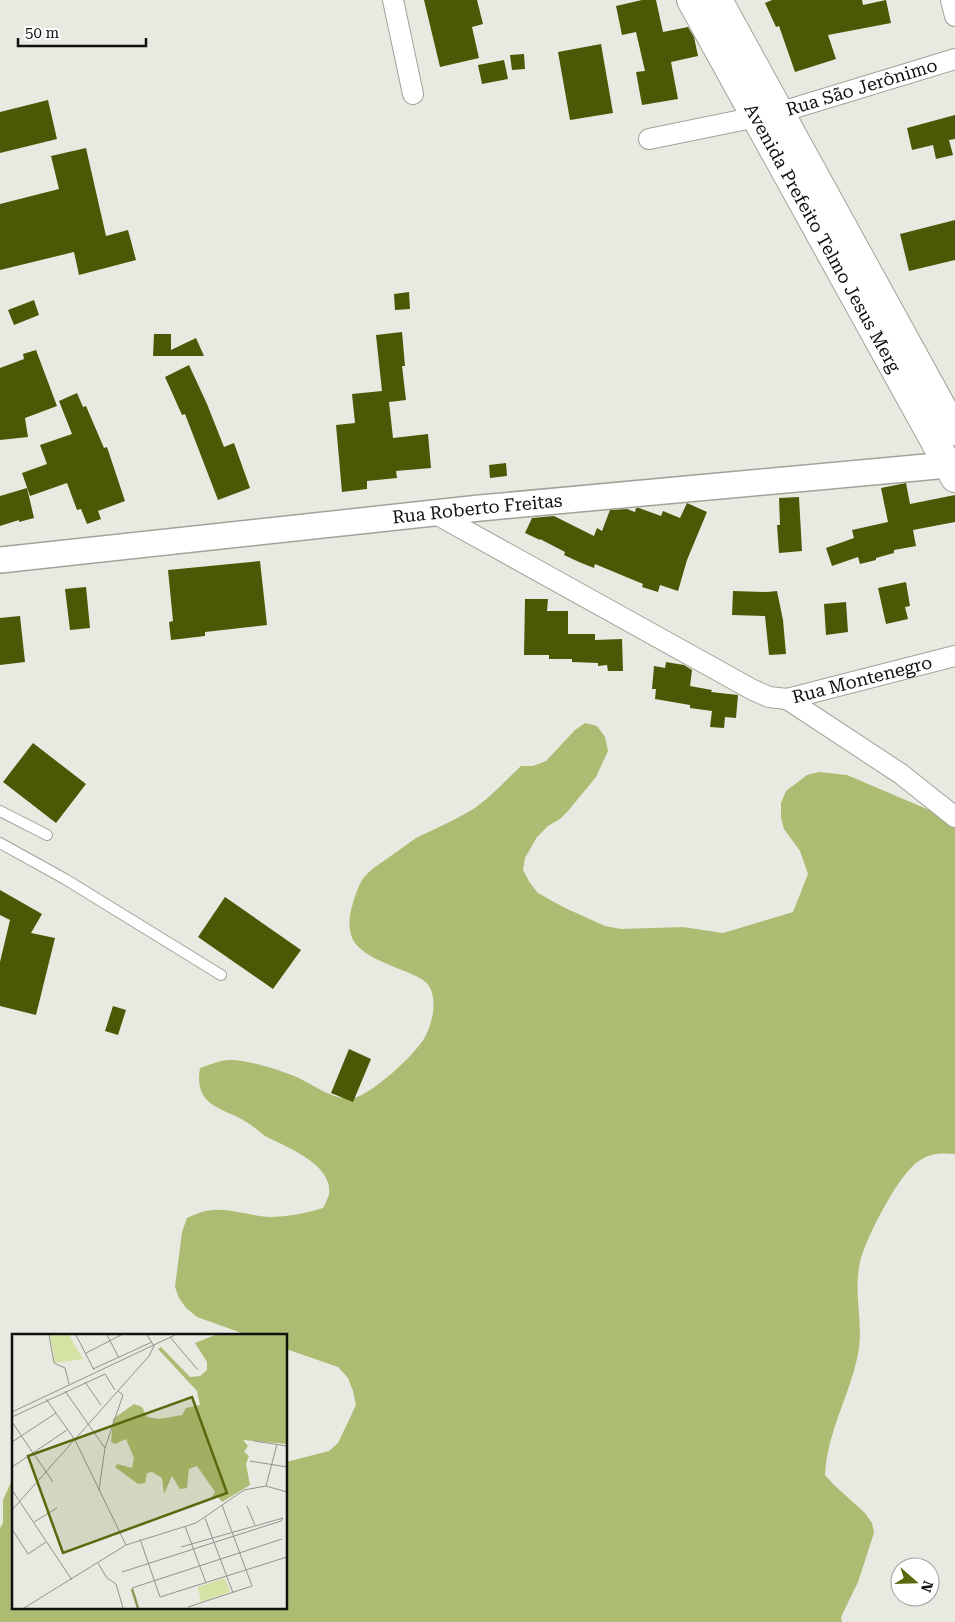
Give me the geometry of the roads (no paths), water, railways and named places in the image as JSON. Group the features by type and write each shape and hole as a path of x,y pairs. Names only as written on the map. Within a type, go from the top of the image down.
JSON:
{"main road":[{"name":"Avenida Prefeito Telmo Jesus Merg","path":"691,0 754,117 953,469"},
{"name":"Avenida Prefeito Telmo Jesus Merg","path":"718,0 955,431"}],"street":[{"path":"393,0 413,94"},
{"path":"951,0 955,16"},
{"name":"Rua São Jerônimo","path":"649,140 781,112 955,59"},
{"name":"Rua Roberto Freitas","path":"0,560 434,513 953,469"},
{"path":"434,513 753,690 778,698 900,774 955,818"},
{"name":"Rua Montenegro","path":"778,698 955,656"}],"lane":[{"path":"0,811 47,834"},
{"path":"0,844 65,879 221,975"}]}
